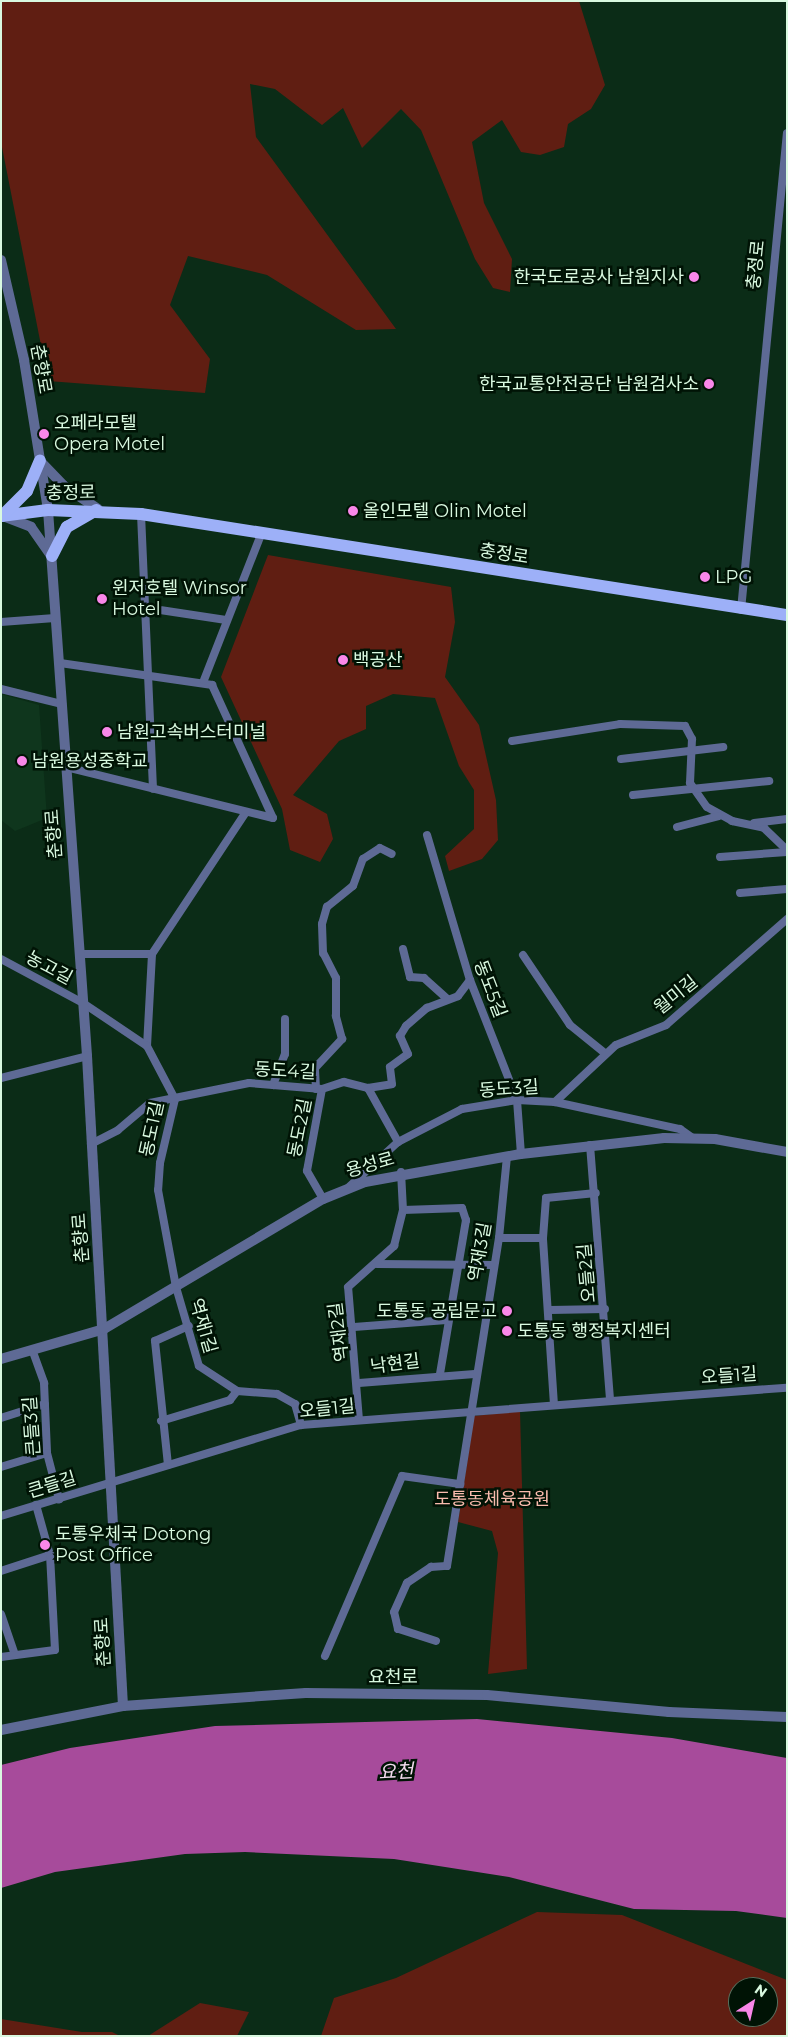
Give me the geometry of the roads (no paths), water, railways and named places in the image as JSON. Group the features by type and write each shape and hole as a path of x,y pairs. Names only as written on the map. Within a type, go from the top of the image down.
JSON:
{"main road":[{"path":"2,516 27,491 40,461"},
{"name":"충정로","path":"2,516 48,510 98,510 141,514 787,616"},
{"path":"52,556 67,527 98,510"}],"street":[{"name":"충정로","path":"741,610 787,132"},
{"name":"춘향로","path":"1,260 40,461 48,510 52,556 104,1329 123,1706"},
{"path":"40,461 64,486 98,510"},
{"path":"141,514 147,608 153,789"},
{"path":"2,516 31,527 52,556"},
{"path":"204,680 262,532"},
{"path":"147,608 226,620"},
{"path":"1,622 55,618"},
{"path":"60,663 204,680 212,685 273,818 65,767"},
{"path":"1,689 62,704"},
{"path":"512,741 620,724 678,726 690,733 690,783 719,816"},
{"path":"621,759 690,749 723,747"},
{"path":"633,795 769,781"},
{"path":"146,1046 152,954 246,812"},
{"path":"676,827 719,816 754,823 787,819"},
{"path":"754,823 787,851"},
{"name":"동도5길","path":"426,835 470,980 517,1100 521,1154"},
{"name":"동도2길","path":"323,1199 307,1171 319,1089 316,1068 342,1039 336,1016 336,978 324,953 322,924 327,907 353,886 363,859 380,848 392,854"},
{"path":"720,857 787,851"},
{"path":"740,893 787,889"},
{"name":"월미길","path":"555,1102 616,1045 666,1025 787,919"},
{"path":"403,949 410,977 424,978 446,998"},
{"path":"80,954 152,954"},
{"path":"523,954 570,1025 606,1054"},
{"name":"농고길","path":"1,959 83,1003 146,1046"},
{"path":"398,1142 368,1088 392,1084 390,1067 408,1054 400,1036 406,1026 446,998 458,996 470,980"},
{"path":"273,1085 286,1054 285,1019"},
{"name":"동도1길","path":"146,1046 175,1099 160,1163 158,1190 176,1287"},
{"path":"1,1078 87,1056"},
{"name":"동도4길","path":"91,1144 118,1130 150,1103 249,1083 319,1089 344,1082 368,1088"},
{"name":"동도3길","path":"349,1187 398,1142 462,1109 517,1100 555,1102 680,1129 693,1138"},
{"name":"용성로","path":"1,1359 33,1352 104,1329 323,1199 349,1187 400,1172 590,1144 693,1138 787,1152"},
{"name":"오들2길","path":"590,1144 596,1193 610,1399"},
{"name":"역재3길","path":"436,1641 398,1628 394,1612 407,1583 431,1567 446,1566 471,1412 475,1374 499,1238 507,1156"},
{"name":"역재2길","path":"359,1420 359,1383 348,1287 377,1264 394,1246 403,1210 400,1172"},
{"path":"554,1405 550,1310 543,1238 546,1198 596,1193"},
{"name":"낙현길","path":"359,1383 440,1374 466,1220 462,1208 403,1210"},
{"path":"499,1238 543,1238"},
{"path":"377,1264 389,1268 458,1264 493,1265"},
{"name":"역재1길","path":"176,1287 199,1366 237,1391 277,1394 295,1404 301,1425"},
{"path":"550,1310 605,1308"},
{"path":"354,1327 448,1320"},
{"path":"168,1465 161,1421 155,1341 188,1326"},
{"name":"큰들3길","path":"33,1352 44,1384 47,1453 58,1499"},
{"path":"440,1374 475,1374"},
{"name":"오들1길","path":"111,1483 301,1425 610,1399 787,1388"},
{"path":"161,1421 230,1400 237,1391"},
{"path":"1,1418 45,1404"},
{"name":"큰들길","path":"1,1467 47,1453"},
{"path":"325,1656 402,1476 460,1484"},
{"name":"큰들길","path":"1,1516 111,1483"},
{"path":"1,1657 55,1650 50,1555 36,1506"},
{"path":"1,1571 50,1555"},
{"path":"1,1614 15,1655"},
{"name":"요천로","path":"1,1730 123,1706 287,1694 430,1693 787,1717"}],"water":[{"name":"요천","path":"477,1719 672,1738 787,1758 787,1918 736,1911 634,1909 509,1877 394,1859 245,1852 185,1854 55,1872 1,1888 1,1765 70,1748 215,1726"}],"place":[{"name":"한국도로공사 남원지사","path":"694,277"},
{"name":"한국교통안전공단 남원검사소","path":"709,384"},
{"name":"오페라모텔 Opera Motel","path":"44,434"},
{"name":"올인모텔 Olin Motel","path":"353,511"},
{"name":"LPG","path":"705,577"},
{"name":"윈저호텔 Winsor Hotel","path":"102,599"},
{"name":"백공산","path":"343,660"},
{"name":"남원고속버스터미널","path":"107,732"},
{"name":"남원용성중학교","path":"22,761"},
{"name":"도통동 공립문고","path":"507,1311"},
{"name":"도통동 행정복지센터","path":"507,1331"},
{"name":"도통우체국 Dotong Post Office","path":"45,1545"}],"park label":[{"name":"도통동체육공원","path":"492,1499"}]}
